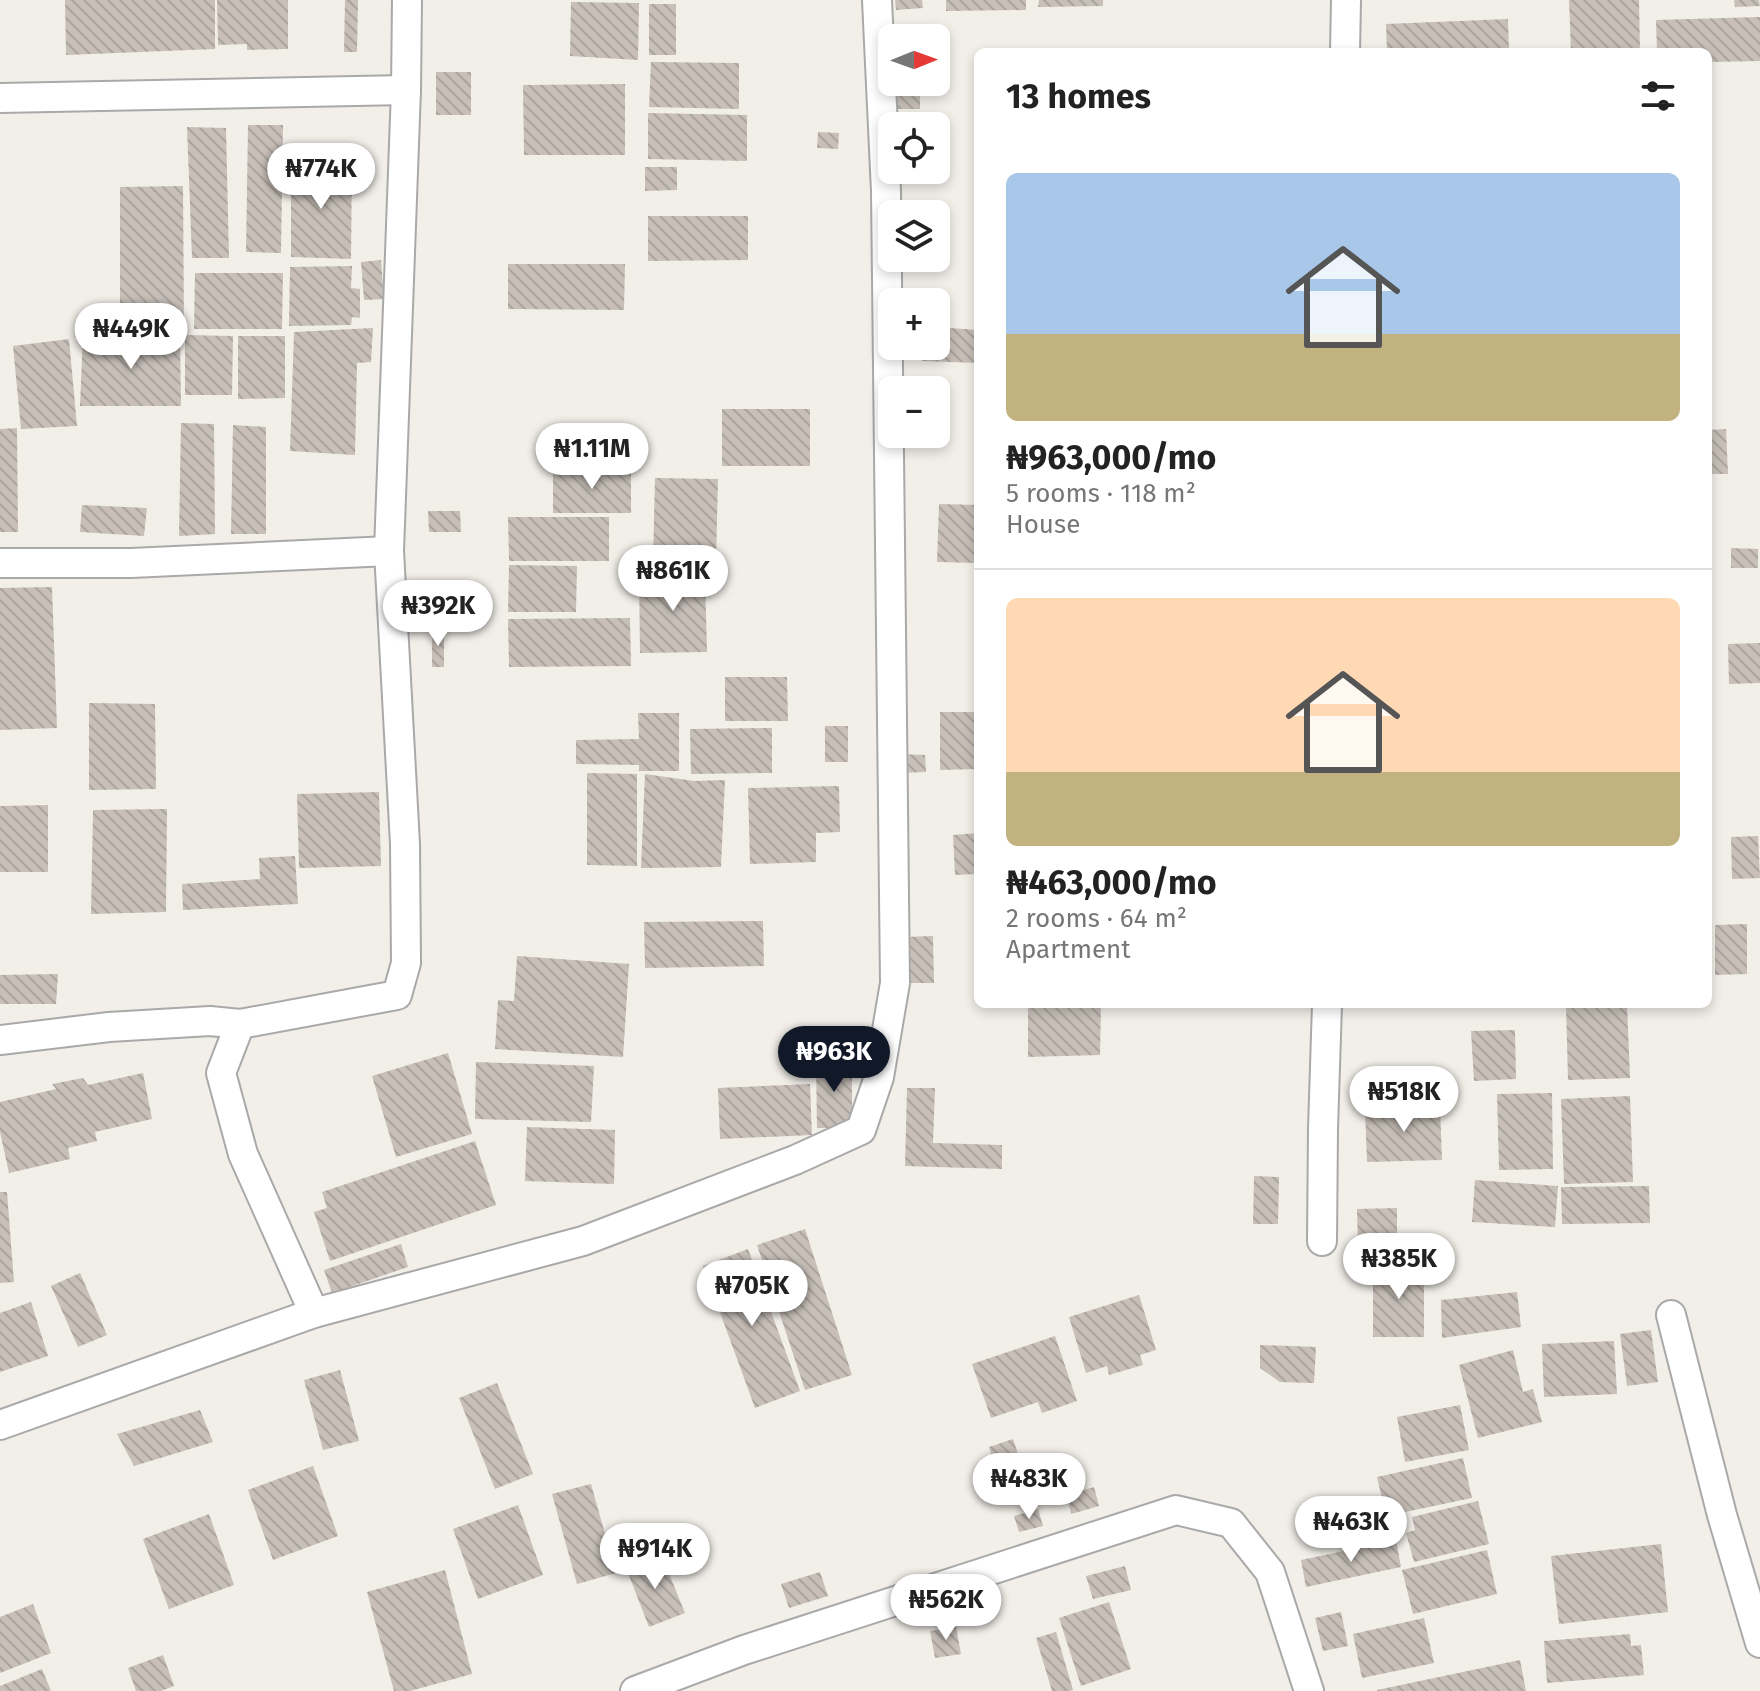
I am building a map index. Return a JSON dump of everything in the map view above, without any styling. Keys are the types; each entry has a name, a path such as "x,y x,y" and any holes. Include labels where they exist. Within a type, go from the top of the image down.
{"street":[{"path":"0,1040 138,1025 210,1021 240,1024 397,995 406,963 405,844 389,551 407,0"},
{"path":"0,1425 314,1313 583,1241 795,1160 861,1130 879,1077 895,983 886,191 877,0"},
{"path":"1345,48 1346,0"},
{"path":"0,73 13,98 406,90"},
{"path":"0,563 131,563 389,551"},
{"path":"1322,1241 1327,1008"},
{"path":"240,1024 221,1073 243,1154 314,1313"},
{"path":"1671,1315 1722,1515 1760,1643"},
{"path":"635,1691 744,1650 1176,1510 1231,1523 1270,1572 1309,1691"}],"building":[{"path":"65,0 215,0 215,49 66,55"},
{"path":"217,0 288,0 288,49 247,50 247,44 218,45"},
{"path":"345,0 358,0 357,52 344,52"},
{"path":"895,0 922,0 923,8 896,10"},
{"path":"946,0 1026,0 1026,10 946,11"},
{"path":"1039,0 1103,0 1103,6 1038,7"},
{"path":"1569,0 1639,0 1640,48 1571,48"},
{"path":"1734,0 1759,0 1760,6 1735,7"},
{"path":"571,2 639,3 638,60 570,56"},
{"path":"649,4 676,4 676,55 649,55"},
{"path":"1760,17 1760,61 1712,62 1712,48 1657,48 1656,20"},
{"path":"1508,19 1509,48 1387,48 1386,24"},
{"path":"651,62 739,63 739,109 649,107"},
{"path":"436,72 471,72 471,115 436,115"},
{"path":"625,84 625,155 524,155 523,85"},
{"path":"890,96 920,96 920,109 888,109"},
{"path":"648,113 747,115 747,161 648,159"},
{"path":"248,125 283,125 281,253 246,252"},
{"path":"187,127 226,128 229,258 192,258"},
{"path":"818,132 839,133 838,149 817,148"},
{"path":"352,163 351,259 291,257 291,164"},
{"path":"645,167 677,167 677,190 645,191"},
{"path":"183,186 184,326 120,327 120,187"},
{"path":"648,216 748,216 748,260 648,261"},
{"path":"381,260 384,299 364,300 361,262"},
{"path":"508,264 625,264 624,310 508,309"},
{"path":"352,266 351,288 360,289 360,318 352,317 351,325 289,326 290,267"},
{"path":"195,273 283,273 282,329 194,329"},
{"path":"373,328 371,362 357,363 355,455 290,451 294,332"},
{"path":"950,328 974,330 974,363 922,361 950,360"},
{"path":"83,335 180,335 181,406 80,406"},
{"path":"185,335 233,336 232,395 185,395"},
{"path":"238,336 285,336 285,398 238,399"},
{"path":"69,339 77,426 21,429 13,346"},
{"path":"722,409 810,409 810,466 722,466"},
{"path":"181,423 214,424 215,534 179,536"},
{"path":"233,425 266,427 266,534 231,534"},
{"path":"17,428 18,532 0,532 0,429"},
{"path":"1726,429 1728,474 1712,474 1712,430"},
{"path":"553,468 631,469 631,513 553,513"},
{"path":"655,478 718,479 716,561 653,560"},
{"path":"939,504 974,505 974,563 937,562"},
{"path":"82,505 147,508 144,536 80,532"},
{"path":"428,511 460,511 461,532 429,532"},
{"path":"508,517 609,517 609,561 509,561"},
{"path":"1731,548 1758,549 1758,568 1731,568"},
{"path":"509,565 577,566 576,612 508,612"},
{"path":"639,574 705,574 707,652 640,653"},
{"path":"52,587 57,728 0,730 0,588"},
{"path":"630,618 631,666 509,667 508,619"},
{"path":"432,629 444,630 444,667 432,667"},
{"path":"1760,643 1760,683 1729,684 1728,644"},
{"path":"725,677 787,677 788,721 725,721"},
{"path":"89,703 155,704 156,789 89,790"},
{"path":"940,712 974,712 974,769 940,770"},
{"path":"638,713 679,713 679,771 639,771 639,765 576,764 576,740 639,739"},
{"path":"825,726 848,726 848,762 825,762"},
{"path":"772,728 772,773 691,774 690,729"},
{"path":"899,754 925,755 926,772 899,773"},
{"path":"587,773 637,774 637,866 587,865"},
{"path":"645,774 694,781 725,780 721,867 641,868"},
{"path":"839,786 840,832 816,833 816,862 750,864 748,788"},
{"path":"379,792 381,866 299,868 297,794"},
{"path":"48,805 48,872 0,872 0,806"},
{"path":"167,809 166,912 91,914 93,810"},
{"path":"974,833 974,874 955,875 953,835"},
{"path":"1758,836 1760,878 1732,879 1731,837"},
{"path":"295,856 298,904 183,910 182,884 260,879 259,858"},
{"path":"763,921 764,966 645,968 644,922"},
{"path":"1747,924 1747,974 1715,975 1715,925"},
{"path":"933,936 934,983 906,983 904,937"},
{"path":"517,956 629,964 623,1057 495,1049 498,1000 514,1001"},
{"path":"58,974 56,1004 0,1004 0,975"},
{"path":"1028,1008 1101,1008 1100,1055 1028,1057"},
{"path":"1566,1008 1627,1008 1630,1078 1568,1080"},
{"path":"1515,1030 1516,1079 1474,1081 1471,1031"},
{"path":"448,1053 472,1134 396,1157 372,1076"},
{"path":"816,1061 852,1061 852,1128 817,1128"},
{"path":"476,1062 594,1066 591,1122 475,1119"},
{"path":"143,1073 152,1119 95,1132 97,1141 68,1148 70,1159 9,1173 0,1132 0,1102 56,1089 52,1084 83,1078 88,1085"},
{"path":"810,1084 812,1135 720,1139 718,1088"},
{"path":"907,1088 935,1088 933,1143 1002,1145 1002,1169 905,1166"},
{"path":"1552,1093 1553,1169 1499,1170 1497,1094"},
{"path":"1630,1096 1633,1182 1564,1184 1561,1099"},
{"path":"1440,1106 1442,1160 1367,1162 1365,1109"},
{"path":"527,1127 615,1130 614,1184 525,1181"},
{"path":"475,1141 496,1205 330,1261 314,1212 327,1208 322,1192"},
{"path":"1254,1176 1279,1177 1278,1224 1253,1224"},
{"path":"1475,1180 1558,1186 1555,1227 1472,1222"},
{"path":"1649,1186 1650,1223 1562,1224 1561,1187"},
{"path":"0,1192 7,1192 14,1282 0,1283"},
{"path":"1397,1208 1397,1248 1358,1249 1357,1209"},
{"path":"805,1229 852,1375 805,1390 757,1245"},
{"path":"401,1244 408,1267 332,1293 324,1270"},
{"path":"748,1249 800,1391 755,1408 703,1266"},
{"path":"1424,1265 1424,1337 1373,1337 1373,1266"},
{"path":"80,1273 107,1335 78,1347 51,1286"},
{"path":"1517,1292 1521,1327 1442,1338 1441,1300"},
{"path":"1139,1295 1156,1350 1140,1355 1143,1365 1109,1375 1107,1366 1086,1373 1069,1317"},
{"path":"31,1302 48,1356 0,1372 0,1313"},
{"path":"1651,1330 1658,1382 1627,1386 1620,1334"},
{"path":"1055,1336 1077,1401 1042,1413 1038,1402 991,1418 972,1364"},
{"path":"1614,1341 1617,1394 1544,1397 1542,1344"},
{"path":"1260,1345 1316,1347 1314,1383 1280,1382 1260,1368"},
{"path":"1513,1350 1523,1392 1533,1389 1542,1422 1478,1438 1459,1365"},
{"path":"340,1370 359,1441 323,1450 304,1380"},
{"path":"497,1383 533,1474 495,1489 459,1398"},
{"path":"1460,1405 1469,1450 1405,1462 1397,1417"},
{"path":"200,1410 213,1442 134,1466 117,1434"},
{"path":"1013,1439 1021,1463 997,1471 989,1447"},
{"path":"1463,1458 1472,1498 1386,1516 1377,1477"},
{"path":"313,1466 338,1536 273,1560 248,1490"},
{"path":"591,1484 616,1573 577,1584 552,1494"},
{"path":"1094,1487 1099,1506 1071,1514 1067,1495"},
{"path":"1478,1501 1489,1544 1414,1562 1406,1533 1415,1530 1412,1517"},
{"path":"518,1505 543,1575 478,1599 453,1529"},
{"path":"1038,1509 1043,1526 1019,1532 1014,1516"},
{"path":"209,1514 234,1585 169,1609 143,1539"},
{"path":"1396,1540 1401,1567 1306,1587 1301,1560"},
{"path":"1661,1544 1668,1612 1559,1624 1551,1556"},
{"path":"1487,1550 1497,1594 1413,1614 1402,1570"},
{"path":"661,1554 685,1613 649,1627 626,1568"},
{"path":"1125,1566 1131,1590 1093,1599 1086,1576"},
{"path":"445,1570 472,1674 410,1691 394,1691 367,1592"},
{"path":"820,1572 828,1596 789,1608 781,1584"},
{"path":"1109,1602 1131,1669 1081,1686 1059,1618"},
{"path":"33,1604 51,1653 0,1673 0,1617"},
{"path":"1341,1612 1348,1646 1323,1651 1315,1618"},
{"path":"1424,1618 1434,1663 1362,1678 1353,1634"},
{"path":"956,1627 961,1654 935,1658 930,1631"},
{"path":"1056,1632 1073,1690 1052,1691 1036,1638"},
{"path":"1630,1634 1631,1646 1641,1645 1644,1675 1547,1683 1544,1641"},
{"path":"163,1655 174,1686 161,1691 136,1691 128,1668"},
{"path":"1520,1660 1526,1691 1377,1691 1377,1690"},
{"path":"42,1669 51,1691 0,1691 0,1686"}]}
